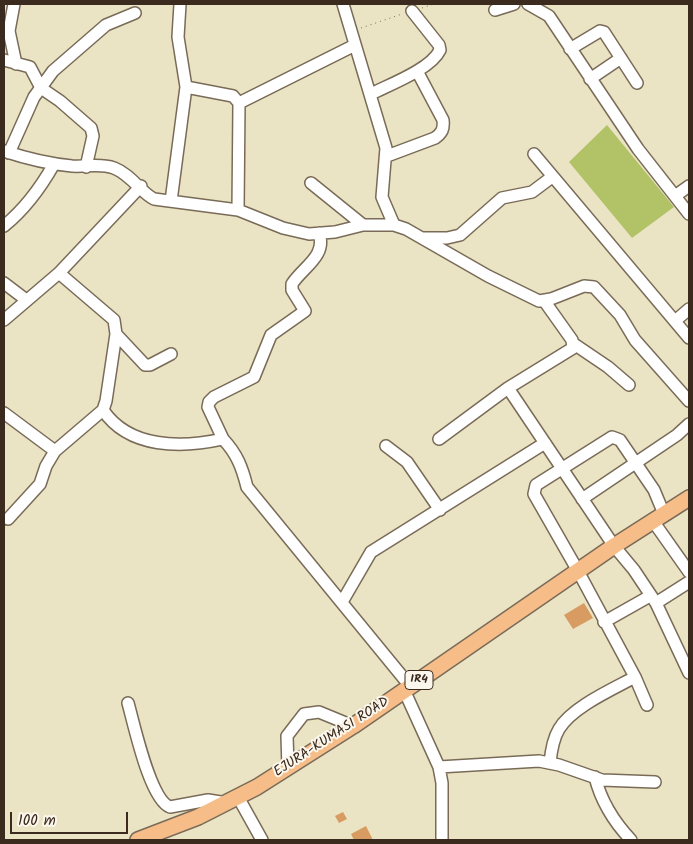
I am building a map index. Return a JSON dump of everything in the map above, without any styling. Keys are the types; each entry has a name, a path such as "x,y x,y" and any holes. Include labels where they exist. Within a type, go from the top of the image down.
{"main road":[{"name":"EJURA-KUMASI ROAD","path":"138,840 234,800 288,768 353,726 614,546 689,498"}],"street":[{"path":"14,4 9,30 16,64"},
{"path":"172,202 186,87 178,37 180,4"},
{"path":"343,4 371,94 387,156 382,196 394,226"},
{"path":"496,10 514,4"},
{"path":"528,4 549,16 638,149 689,214"},
{"path":"371,94 417,71 438,55 439,45 412,11"},
{"path":"135,13 106,25 54,71 34,97 6,152 54,164 86,167 94,164 114,168 141,186 148,196 172,202 238,210 283,228 309,234 363,225 394,226 421,238 523,294 545,302 574,344 608,367 628,385"},
{"path":"570,49 603,31 637,84"},
{"path":"239,103 355,45"},
{"path":"590,79 621,58"},
{"path":"4,60 30,67 41,88 60,101 91,128 93,136 86,167"},
{"path":"387,156 435,138 441,134 444,127 443,120 417,71"},
{"path":"186,87 233,96 239,103 238,210"},
{"path":"534,154 689,338"},
{"path":"4,226 29,201 44,182 54,164"},
{"path":"421,238 447,238 460,235 502,198 532,192 552,176"},
{"path":"311,183 363,225"},
{"path":"4,320 25,299 59,273 96,231 141,186"},
{"path":"675,196 689,186"},
{"path":"319,233 322,241 320,251 292,284 292,290 305,311 298,318 270,335 254,377 214,398 209,402 208,407 223,439 234,451 241,464 247,487 342,602 407,688 439,767 442,783 442,840"},
{"path":"8,518 40,484 46,466 55,451 103,410 116,334 114,320 59,273"},
{"path":"4,283 25,299"},
{"path":"545,302 584,286 598,290 620,315 635,340 689,402"},
{"path":"675,321 689,309"},
{"path":"116,334 146,365 150,365 171,354"},
{"path":"438,439 508,388 568,353 574,344"},
{"path":"508,388 614,546 634,570 653,599 689,673"},
{"path":"103,410 107,416 125,431 152,442 175,446 223,439"},
{"path":"4,413 55,451"},
{"path":"582,499 636,463 689,424"},
{"path":"647,705 635,677 534,494 536,485 612,437 620,440 654,490 659,518 689,572"},
{"path":"342,602 371,552 545,443"},
{"path":"386,446 407,462 440,510"},
{"path":"604,622 689,582"},
{"path":"550,763 552,746 559,729 572,715 635,677"},
{"path":"128,703 143,760 161,801 170,807 208,800 234,800 262,840"},
{"path":"288,768 287,736 304,714 319,712 353,726"},
{"path":"439,767 539,761 602,780 655,782"},
{"path":"595,778 599,793 619,828 631,840"}],"path":[{"path":"350,31 434,4"}],"green space":[{"path":"607,125 674,207 632,238 569,162"}],"building":[{"path":"584,603 593,618 573,629 564,615"},
{"path":"343,812 347,819 339,823 335,816"},
{"path":"366,826 373,840 354,840 351,834"}]}
